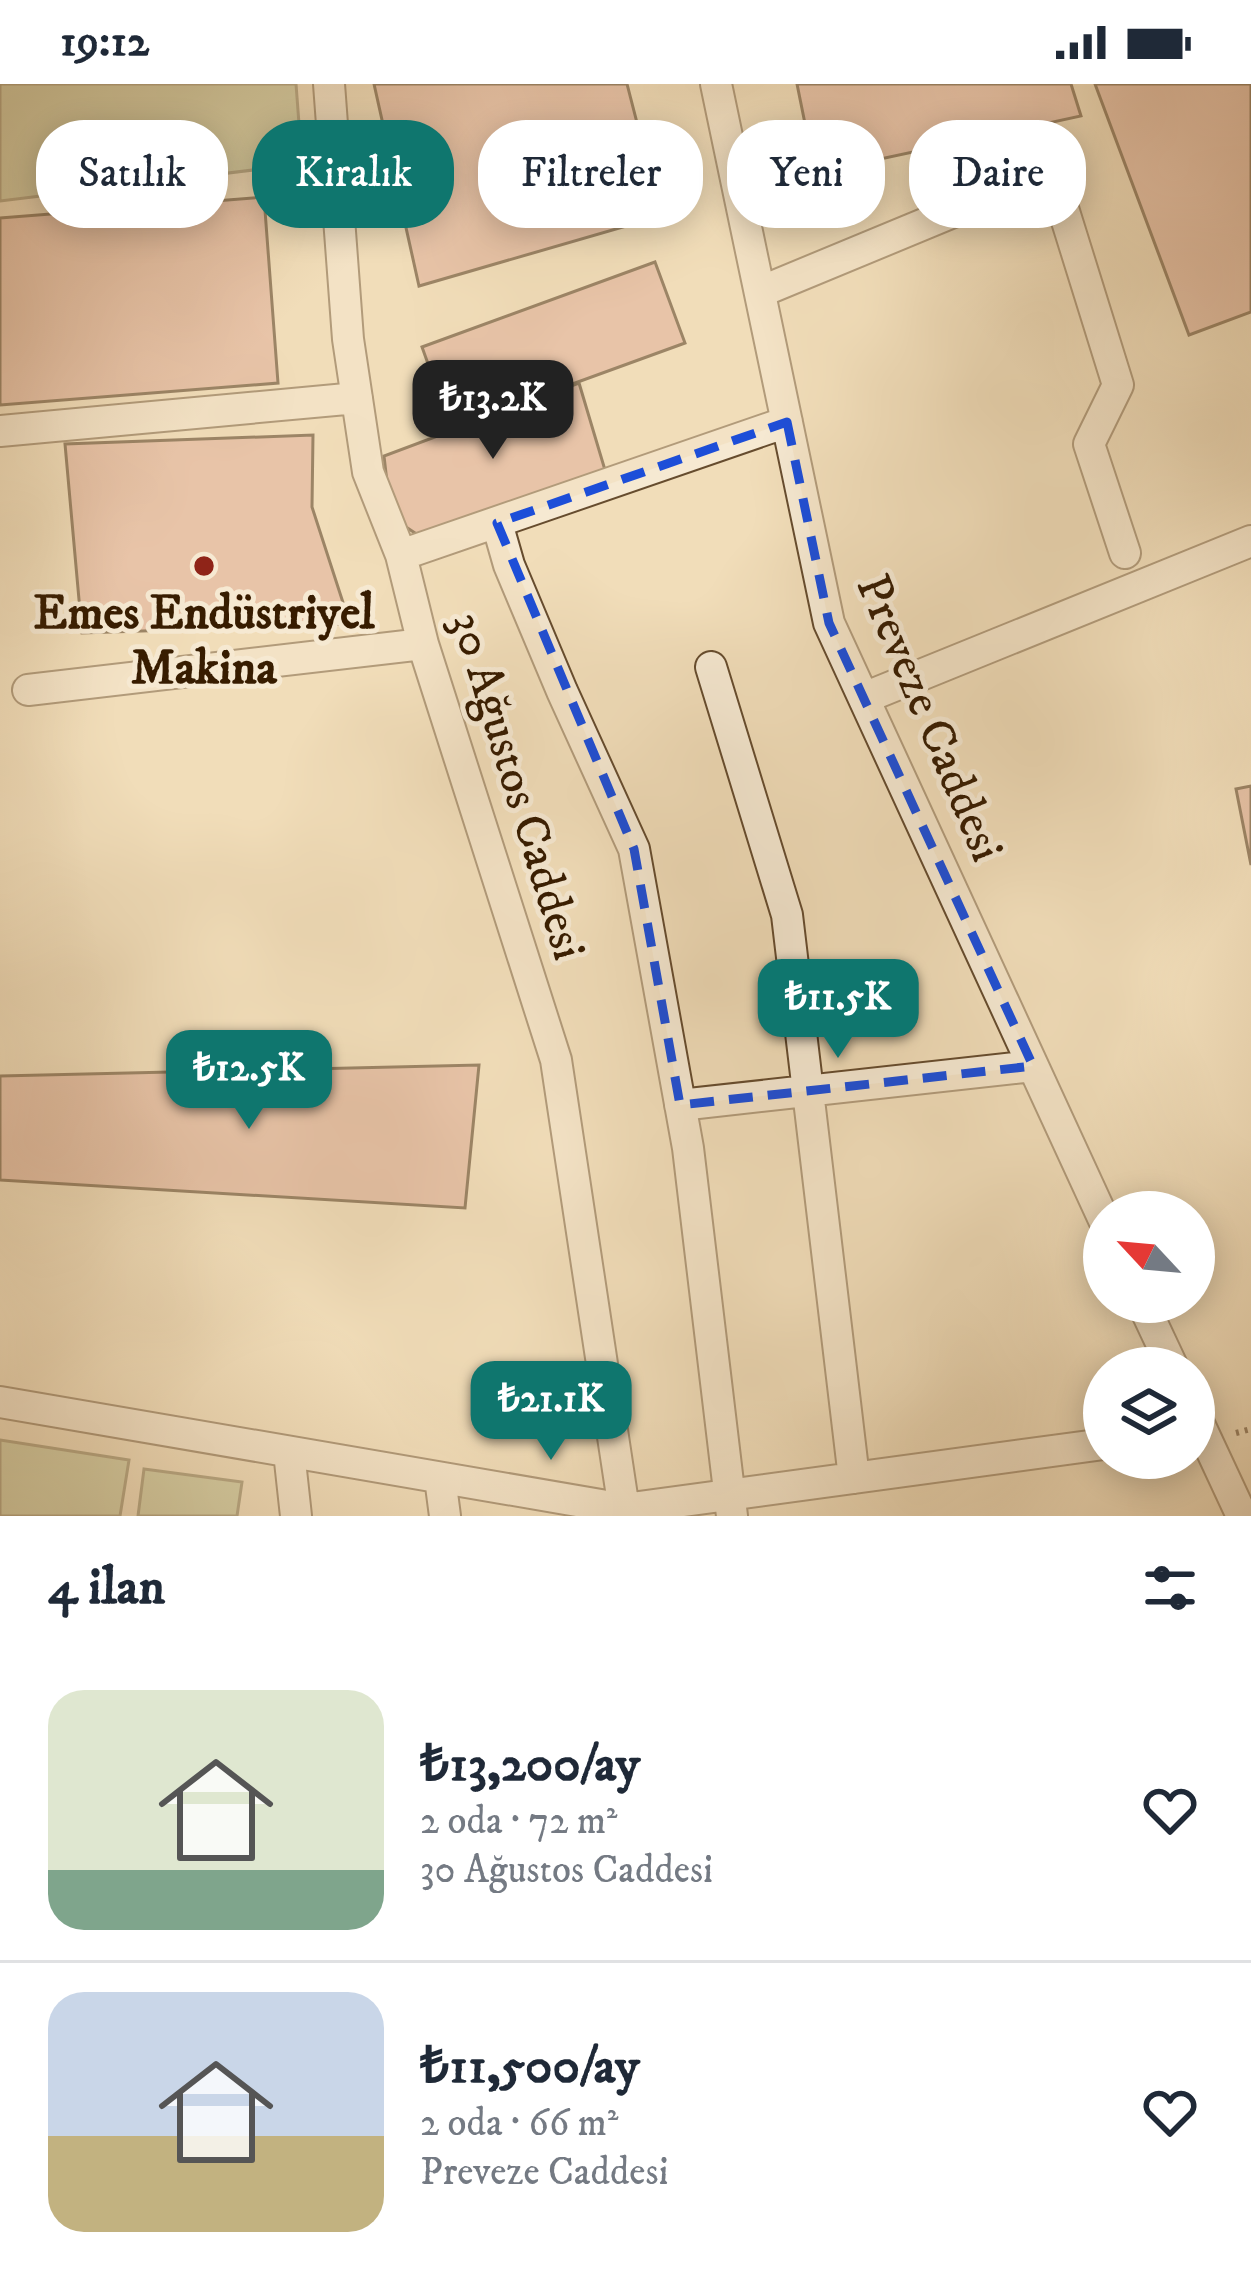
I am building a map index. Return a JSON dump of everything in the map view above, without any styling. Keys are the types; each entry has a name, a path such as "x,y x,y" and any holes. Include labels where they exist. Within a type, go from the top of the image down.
{"street":[{"name":"30 Ağustos Caddesi","path":"329,84 348,339 368,472 401,555 422,644 556,1060 625,1513"},
{"name":"Preveze Caddesi","path":"716,84 830,623 1091,1191"},
{"path":"760,292 1011,188 1040,191 1062,206 1118,385 1089,444 1125,553"},
{"path":"0,431 357,398"},
{"path":"401,555 787,422"},
{"path":"496,523 562,691 634,849 680,1105 731,1504"},
{"path":"864,698 1251,541"},
{"path":"28,690 422,644"},
{"path":"711,667 788,915 854,1478"},
{"path":"680,1105 1033,1066"},
{"path":"0,1402 625,1513 731,1504 854,1478 1083,1447"},
{"path":"289,1452 296,1516"},
{"path":"1215,1462 1242,1516"},
{"path":"440,1478 445,1516"}],"highlighted area":[{"path":"787,422 829,623 1033,1066 680,1105 634,849 497,523"}],"green space":[{"path":"0,84 296,84 299,120 252,120 252,170 228,173 228,120 36,120 36,197 0,201"},
{"path":"0,1440 129,1460 120,1516 0,1516"},
{"path":"144,1469 242,1482 237,1516 138,1516"}],"building":[{"path":"374,84 627,84 636,120 478,120 478,228 620,228 419,286 406,228 454,228 454,120 382,120"},
{"path":"797,84 1071,84 1081,116 909,120 909,153 885,158 885,120 804,120"},
{"path":"1095,84 1251,84 1251,312 1189,335"},
{"path":"252,198 252,228 266,228 278,383 0,405 0,218 36,215 36,228 228,228 228,200"},
{"path":"655,262 685,343 451,428 422,347"},
{"path":"579,383 605,470 418,535 391,517 384,456"},
{"name":"Emes Endüstriyel Makina","path":"313,435 312,507 350,624 82,633 65,444"},
{"path":"1251,786 1251,865 1236,789"},
{"path":"479,1065 465,1208 0,1180 0,1076"}],"place":[{"name":"Emes Endüstriyel Makina","path":"204,566"}]}
